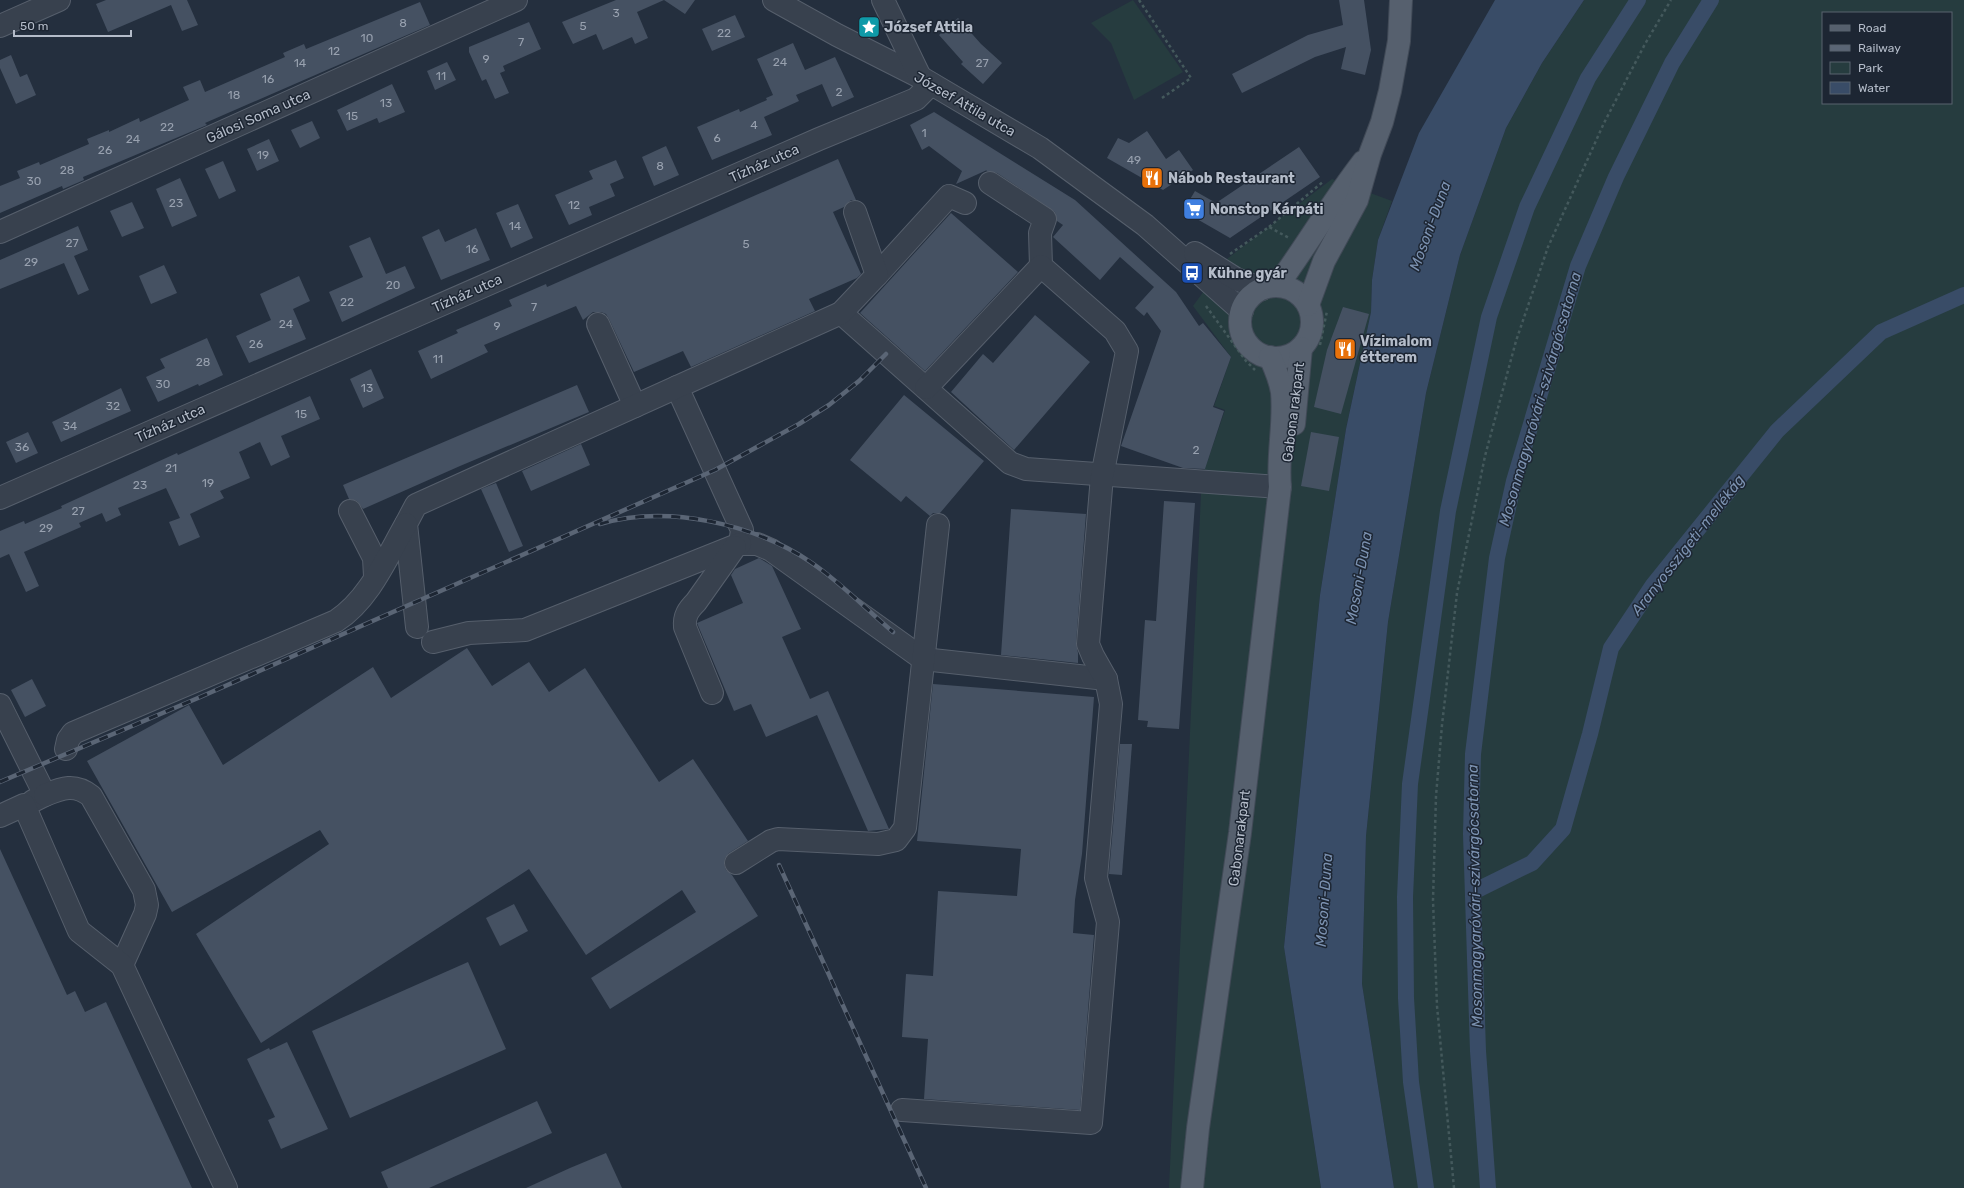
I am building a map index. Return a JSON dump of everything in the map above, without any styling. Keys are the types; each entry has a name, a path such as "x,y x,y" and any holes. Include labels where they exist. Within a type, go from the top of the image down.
{"main road":[{"path":"1308,305 1324,261 1357,200 1370,154 1382,122 1390,91 1399,41 1401,0"},
{"path":"1269,287 1292,289 1304,298 1312,316 1312,328 1308,339 1301,348 1290,355 1270,357 1260,354 1247,343 1241,327 1242,311 1250,298 1269,287 1305,247 1340,192 1370,154"},
{"name":"Gabona rakpart","path":"1280,487 1287,469 1293,434 1301,348"},
{"name":"Gabona rakpart","path":"1270,357 1282,391 1283,415 1278,467 1280,487"},
{"name":"Gabonarakpart","path":"1192,1188 1198,1128 1241,825 1280,487"}],"street":[{"path":"0,26 58,0"},
{"name":"Gálosi Soma utca","path":"0,232 516,0"},
{"name":"József Attila utca","path":"774,0 925,81 1040,148 1146,224 1236,279 1269,287"},
{"path":"883,0 925,81"},
{"name":"Tízház utca","path":"0,498 819,139 916,99 925,81"},
{"path":"926,388 1041,266 1040,233 1046,219 990,182"},
{"path":"66,749 68,740 73,733 336,621 356,605 376,576 414,508 420,502 841,313 949,196 965,203"},
{"path":"855,212 877,275"},
{"name":"József Attila utca","path":"1146,224 1242,311"},
{"path":"902,1110 1091,1123 1108,922 1096,878 1111,704 1106,679 1092,656 1088,644 1102,476 1128,351 1116,331 1041,266"},
{"path":"841,313 1010,463 1026,469 1102,476 1280,487"},
{"path":"598,324 635,406"},
{"path":"677,387 742,530 737,546 696,602 688,610 684,620 712,693"},
{"path":"350,511 374,558 376,576"},
{"path":"406,524 417,627"},
{"path":"736,864 771,841 778,839 878,844 896,840 905,828 938,525"},
{"path":"433,642 469,633 525,630 737,546 757,544 771,550 923,659 1106,679"},
{"path":"0,705 46,795"},
{"path":"0,816 62,788 77,788 90,796 144,890 147,906 145,914 122,965"},
{"path":"24,805 79,931 122,965 226,1188"}],"path":[{"path":"1139,0 1191,78 1162,98"},
{"path":"1454,1188 1437,1006 1433,900 1442,725 1457,593 1485,456 1516,341 1548,247 1604,123 1645,44 1671,0"},
{"path":"1212,265 1269,227 1327,179"},
{"path":"1269,227 1305,247"}],"green space":[{"path":"1133,0 1183,72 1134,100 1111,43 1091,23"},
{"path":"1584,0 1964,0 1964,1188 1394,1188 1362,984 1366,836 1388,622 1426,393 1460,255 1506,128 1542,63"},
{"path":"1332,179 1392,201 1378,240 1372,280 1371,312 1346,429 1320,595 1284,947 1321,1188 1169,1188 1201,494 1203,474 1225,410 1214,406 1231,357 1193,306 1228,258"}],"water":[{"name":"Mosoni-Duna","path":"1495,0 1584,0 1542,63 1506,128 1460,255 1426,393 1388,622 1366,836 1362,984 1394,1188 1321,1188 1284,947 1320,595 1346,429 1371,312 1372,280 1378,240 1419,133"}],"building":[{"path":"106,0 187,0 198,25 182,31 171,5 108,32 96,4"},
{"path":"616,0 664,0 637,12 648,38 635,44 632,37 603,50 596,34 573,44 562,22"},
{"path":"664,0 695,0 685,14"},
{"path":"1339,0 1364,0 1371,50 1365,75 1341,69 1346,47 1315,57 1242,93 1232,74 1308,35 1343,25"},
{"path":"420,2 430,25 205,123 207,125 83,177 84,180 63,189 62,186 0,213 0,186 20,178 17,171 39,162 40,165 89,144 87,139 109,130 109,132 139,118 140,122 189,100 183,87 200,80 205,92 285,57 283,53 304,44 306,49"},
{"path":"735,15 745,37 712,51 702,29"},
{"path":"958,18 981,44 1002,63 983,84 961,64 963,62 939,35"},
{"path":"529,22 541,49 503,66 505,71 500,73 509,93 495,99 486,79 482,81 469,52 469,47"},
{"path":"793,43 805,70 835,57 854,97 832,107 822,84 796,95 799,101 764,117 772,135 712,160 697,127 739,109 740,112 767,100 766,98 773,95 757,59"},
{"path":"11,55 20,77 27,74 36,95 16,104 0,68 0,60"},
{"path":"447,62 456,80 435,90 427,71"},
{"path":"392,84 405,112 379,123 377,118 347,131 337,110"},
{"path":"934,112 1075,200 1176,292 1199,326 1203,323 1231,357 1213,407 1224,411 1205,469 1183,468 1121,446 1161,331 1147,312 1144,316 1135,308 1154,287 1120,257 1100,280 1053,237 1063,225 1057,221 1055,212 997,173 986,171 987,170 956,184 962,171 929,146 922,150 910,125"},
{"path":"312,121 320,138 300,148 291,130"},
{"path":"1147,131 1166,159 1179,150 1193,170 1163,190 1107,158 1118,138 1129,143"},
{"path":"269,139 279,161 257,171 247,149"},
{"path":"666,146 679,175 654,186 642,157"},
{"path":"1299,147 1320,177 1230,238 1183,211 1195,191 1216,203"},
{"path":"838,159 856,200 851,200 844,207 833,212 861,274 857,278 809,299 815,311 691,367 683,351 634,372 606,314 601,312 593,312 583,320 576,306 484,345 488,352 431,379 418,351 458,333 456,330 512,306 509,300 546,284 547,287"},
{"path":"616,160 624,178 610,184 615,196 589,207 592,215 569,225 555,195 593,179 589,171"},
{"path":"223,161 236,191 219,199 205,169"},
{"path":"180,178 197,216 172,227 156,189"},
{"path":"132,202 144,228 122,237 110,211"},
{"path":"518,204 533,238 511,248 496,213"},
{"path":"951,213 1018,272 925,371 860,313"},
{"path":"78,226 88,250 74,256 89,290 78,295 64,263 0,289 0,260"},
{"path":"476,228 490,260 441,280 422,237 439,229 445,242"},
{"path":"370,237 386,274 405,266 415,288 342,322 329,292 363,277 349,246"},
{"path":"164,265 177,293 151,304 139,276"},
{"path":"299,276 310,301 293,309 306,339 249,363 236,336 271,320 260,294"},
{"path":"1343,307 1369,314 1341,414 1314,407 1327,350"},
{"path":"1035,315 1090,362 1014,450 951,392 983,354 993,363"},
{"path":"207,338 223,375 199,386 198,384 158,402 146,377 165,368 160,359"},
{"path":"371,369 384,398 363,408 350,379"},
{"path":"577,385 589,412 460,466 363,509 357,501 349,499 343,485"},
{"path":"121,388 131,411 61,442 52,422"},
{"path":"904,395 984,461 940,513 933,513 930,516 906,496 901,502 850,460"},
{"path":"310,396 320,419 281,436 290,457 271,466 260,442 239,452 250,478 220,491 224,498 190,514 200,537 179,546 169,522 180,518 166,488 118,508 121,515 106,522 102,513 79,523 81,527 24,552 39,586 26,592 9,554 0,558 0,531 24,521 25,524 62,508 61,506 177,453 178,455"},
{"path":"28,432 38,453 16,463 6,442"},
{"path":"1311,432 1339,437 1329,491 1301,486"},
{"path":"581,444 590,465 531,491 522,471"},
{"path":"496,483 523,546 509,552 481,489"},
{"path":"1164,501 1195,503 1179,729 1147,727 1148,721 1138,720 1145,620 1156,621"},
{"path":"1011,509 1086,514 1076,643 1078,663 1001,655"},
{"path":"759,558 772,566 801,629 782,637 810,699 828,691 889,829 868,831 817,715 766,737 751,704 734,711 697,623 743,603 731,575 735,569"},
{"path":"467,648 492,686 529,662 549,692 585,668 659,782 693,759 748,841 729,853 725,858 724,864 726,870 732,875 758,916 610,1009 591,978 696,912 682,890 586,955 529,869 261,1043 196,934 329,844 320,830 172,912 87,761 189,705 223,765 373,667 391,698"},
{"path":"32,679 46,706 25,717 11,690"},
{"path":"933,684 1094,697 1082,854 1075,900 1073,933 1094,935 1080,1110 924,1099 928,1039 902,1037 906,974 933,976 938,891 1017,896 1021,849 917,841"},
{"path":"1120,744 1132,744 1122,875 1109,874"},
{"path":"0,849 67,995 75,991 85,1012 106,1002 192,1188 0,1188"},
{"path":"514,904 528,931 500,946 486,918"},
{"path":"468,962 506,1049 350,1118 312,1031"},
{"path":"287,1042 328,1129 281,1149 268,1120 275,1117 247,1059 269,1048 270,1050"},
{"path":"537,1101 552,1133 429,1188 388,1188 381,1172"},
{"path":"606,1153 622,1188 526,1188 570,1168"}],"waterway":[{"path":"1426,1188 1411,1082 1406,998 1405,897 1410,784 1448,511 1489,317 1527,207 1588,78 1638,0"},
{"name":"Mosonmagyaróvári-szivárgócsatorna","path":"1488,1188 1478,1051 1471,834 1473,754 1497,558 1514,481 1578,266 1616,177 1672,63 1711,0"},
{"name":"Aranyosszigeti-mellékág","path":"1473,892 1532,863 1563,829 1590,734 1611,648 1653,585 1777,431 1881,332 1964,295"}],"railway":[{"path":"0,782 198,698 715,470 799,424 829,405 859,381 886,354"},
{"path":"600,524 626,518 653,516 681,517 710,521 738,528 789,549 812,563 843,587 893,632"},
{"path":"779,865 926,1188"}],"place":[{"name":"József Attila","path":"869,27"},
{"name":"Nábob Restaurant","path":"1152,178"},
{"name":"Nonstop Kárpáti","path":"1194,209"},
{"name":"Kühne gyár","path":"1192,273"},
{"name":"Vízimalom étterem","path":"1345,349"}]}
